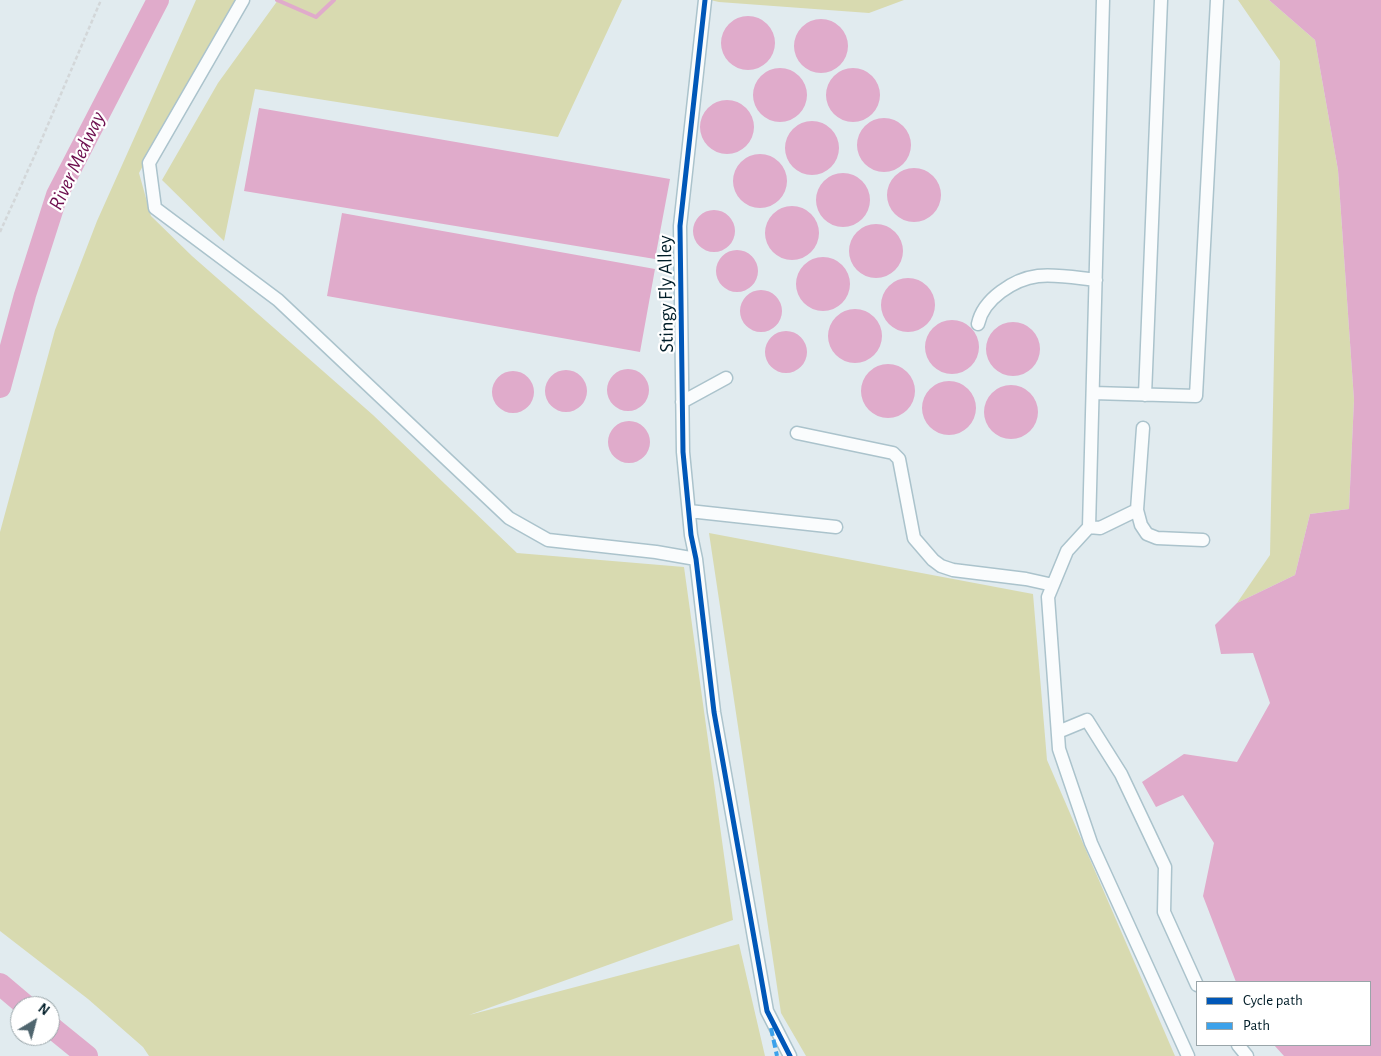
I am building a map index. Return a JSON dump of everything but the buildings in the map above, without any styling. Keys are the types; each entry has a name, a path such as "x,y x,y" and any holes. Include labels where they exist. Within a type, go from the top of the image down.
{"lane":[{"path":"243,0 149,163 155,208 278,300 509,518 548,540 656,552 696,559"},
{"name":"Stingy Fly Alley","path":"705,0 680,226 683,452 691,535 696,559 714,712 767,1011 790,1056"},
{"path":"1103,0 1089,527 1067,551 1048,597 1058,732 1060,749 1091,843 1188,1056"},
{"path":"1145,395 1162,0"},
{"path":"1093,394 1196,396 1217,0"},
{"path":"978,324 983,310 996,296 1014,284 1029,278 1040,276 1096,280"},
{"path":"682,402 726,378"},
{"path":"1143,428 1137,510 1141,525 1148,534 1157,538 1203,540"},
{"path":"798,433 892,453 899,459 914,538 933,560 941,566 954,570 1026,579 1053,585"},
{"path":"1089,527 1100,528 1137,510"},
{"path":"689,511 836,527"},
{"path":"1058,732 1087,720 1120,774 1165,867 1164,912 1196,982"},
{"path":"1239,1046 1247,1056"}],"path":[{"path":"0,232 102,0"}],"green space":[{"path":"196,0 235,0 139,173 151,216 192,256 373,415 517,553 684,567 733,920 469,1015 739,944 765,1056 149,1056 143,1047 88,999 0,931 0,532 55,330 97,221"},
{"path":"278,0 622,0 558,137 255,89 224,241 162,180 218,83"},
{"path":"710,0 904,0 869,13"},
{"path":"1238,0 1269,0 1315,40 1338,170 1354,400 1349,509 1310,514 1295,575 1237,603 1270,555 1280,61"},
{"path":"709,533 1033,594 1047,760 1175,1056 806,1056 781,1013"}],"shaded area":[{"path":"1269,0 1381,0 1381,1056 1284,1056 1275,1046 1371,1046 1371,981 1236,981 1203,896 1214,843 1183,795 1156,807 1142,782 1184,754 1237,762 1270,703 1253,653 1221,654 1215,625 1237,603 1295,575 1310,514 1349,509 1354,400 1338,170 1315,40"},
{"path":"748,16 758,18 767,24 773,33 775,43 773,53 767,62 758,68 748,70 738,68 729,62 723,53 721,43 723,33 729,24 738,18"},
{"path":"821,19 831,21 840,27 846,36 848,46 846,56 840,65 831,71 821,73 811,71 802,65 796,56 794,46 796,36 802,27 811,21"},
{"path":"780,68 790,70 799,76 805,85 807,95 805,105 799,114 790,120 780,122 770,120 761,114 755,105 753,95 755,85 761,76 770,70"},
{"path":"853,68 863,70 872,76 878,85 880,95 878,105 872,114 863,120 853,122 843,120 834,114 828,105 826,95 828,85 834,76 843,70"},
{"path":"727,100 737,102 746,108 752,117 754,127 752,137 746,146 737,152 727,154 717,152 708,146 702,137 700,127 702,117 708,108 717,102"},
{"path":"259,108 670,179 655,259 244,191"},
{"path":"884,118 894,120 903,126 909,135 911,145 909,155 903,164 894,170 884,172 874,170 865,164 859,155 857,145 859,135 865,126 874,120"},
{"path":"812,121 822,123 831,129 837,138 839,148 837,158 831,167 822,173 812,175 802,173 793,167 787,158 785,148 787,138 793,129 802,123"},
{"path":"760,154 770,156 779,162 785,171 787,181 785,191 779,200 770,206 760,208 750,206 741,200 735,191 733,181 735,171 741,162 750,156"},
{"path":"914,168 924,170 933,176 939,185 941,195 939,205 933,214 924,220 914,222 904,220 895,214 889,205 887,195 889,185 895,176 904,170"},
{"path":"843,173 853,175 862,181 868,190 870,200 868,210 862,219 853,225 843,227 833,225 824,219 818,210 816,200 818,190 824,181 833,175"},
{"path":"792,206 802,208 811,214 817,223 819,233 817,243 811,252 802,258 792,260 782,258 773,252 767,243 765,233 767,223 773,214 782,208"},
{"path":"718,210 726,213 732,219 735,231 732,243 726,249 710,252 702,249 696,243 693,227 696,219 702,213"},
{"path":"342,213 655,269 640,352 327,296"},
{"path":"876,224 886,226 895,232 901,241 903,251 901,261 895,270 886,276 876,278 866,276 857,270 851,261 849,251 851,241 857,232 866,226"},
{"path":"741,250 749,253 755,259 758,271 755,283 749,289 733,292 725,289 719,283 716,267 719,259 725,253"},
{"path":"823,257 833,259 842,265 848,274 850,284 848,294 842,303 833,309 823,311 813,309 804,303 798,294 796,284 798,274 804,265 813,259"},
{"path":"908,278 918,280 927,286 933,295 935,305 933,315 927,324 918,330 908,332 898,330 889,324 883,315 881,305 883,295 889,286 898,280"},
{"path":"765,290 773,293 779,299 782,311 779,323 773,329 757,332 749,329 743,323 740,307 743,299 749,293"},
{"path":"855,309 865,311 874,317 880,326 882,336 880,346 874,355 865,361 855,363 845,361 836,355 830,346 828,336 830,326 836,317 845,311"},
{"path":"952,320 962,322 971,328 977,337 979,347 977,357 971,366 962,372 952,374 942,372 933,366 927,357 925,347 927,337 933,328 942,322"},
{"path":"1013,322 1023,324 1032,330 1038,339 1040,349 1038,359 1032,368 1023,374 1013,376 1003,374 994,368 988,359 986,349 988,339 994,330 1003,324"},
{"path":"790,331 798,334 804,340 807,352 804,364 798,370 782,373 774,370 768,364 765,348 768,340 774,334"},
{"path":"888,364 898,366 907,372 913,381 915,391 913,401 907,410 898,416 888,418 878,416 869,410 863,401 861,391 863,381 869,372 878,366"},
{"path":"632,369 640,372 646,378 649,390 646,402 640,408 624,411 616,408 610,402 607,386 610,378 616,372"},
{"path":"570,370 578,373 584,379 587,391 584,403 578,409 562,412 554,409 548,403 545,387 548,379 554,373"},
{"path":"517,371 525,374 531,380 534,392 531,404 525,410 509,413 501,410 495,404 492,388 495,380 501,374"},
{"path":"949,381 959,383 968,389 974,398 976,408 974,418 968,427 959,433 949,435 939,433 930,427 924,418 922,408 924,398 930,389 939,383"},
{"path":"1011,385 1021,387 1030,393 1036,402 1038,412 1036,422 1030,431 1021,437 1011,439 1001,437 992,431 986,422 984,412 986,402 992,393 1001,387"},
{"path":"633,421 641,424 647,430 650,442 647,454 641,460 625,463 617,460 611,454 608,438 611,430 617,424"}],"waterway":[{"name":"River Medway","path":"0,387 25,295 57,195 158,0"},
{"path":"277,0 316,17 334,0"},
{"name":"River Medway","path":"0,984 14,996"},
{"name":"River Medway","path":"60,1034 87,1056"}],"marked path":[{"path":"771,1028 777,1056"}],"cycle path":[{"path":"705,0 680,226 683,452 691,535 696,559 714,712 767,1011 790,1056"}]}
